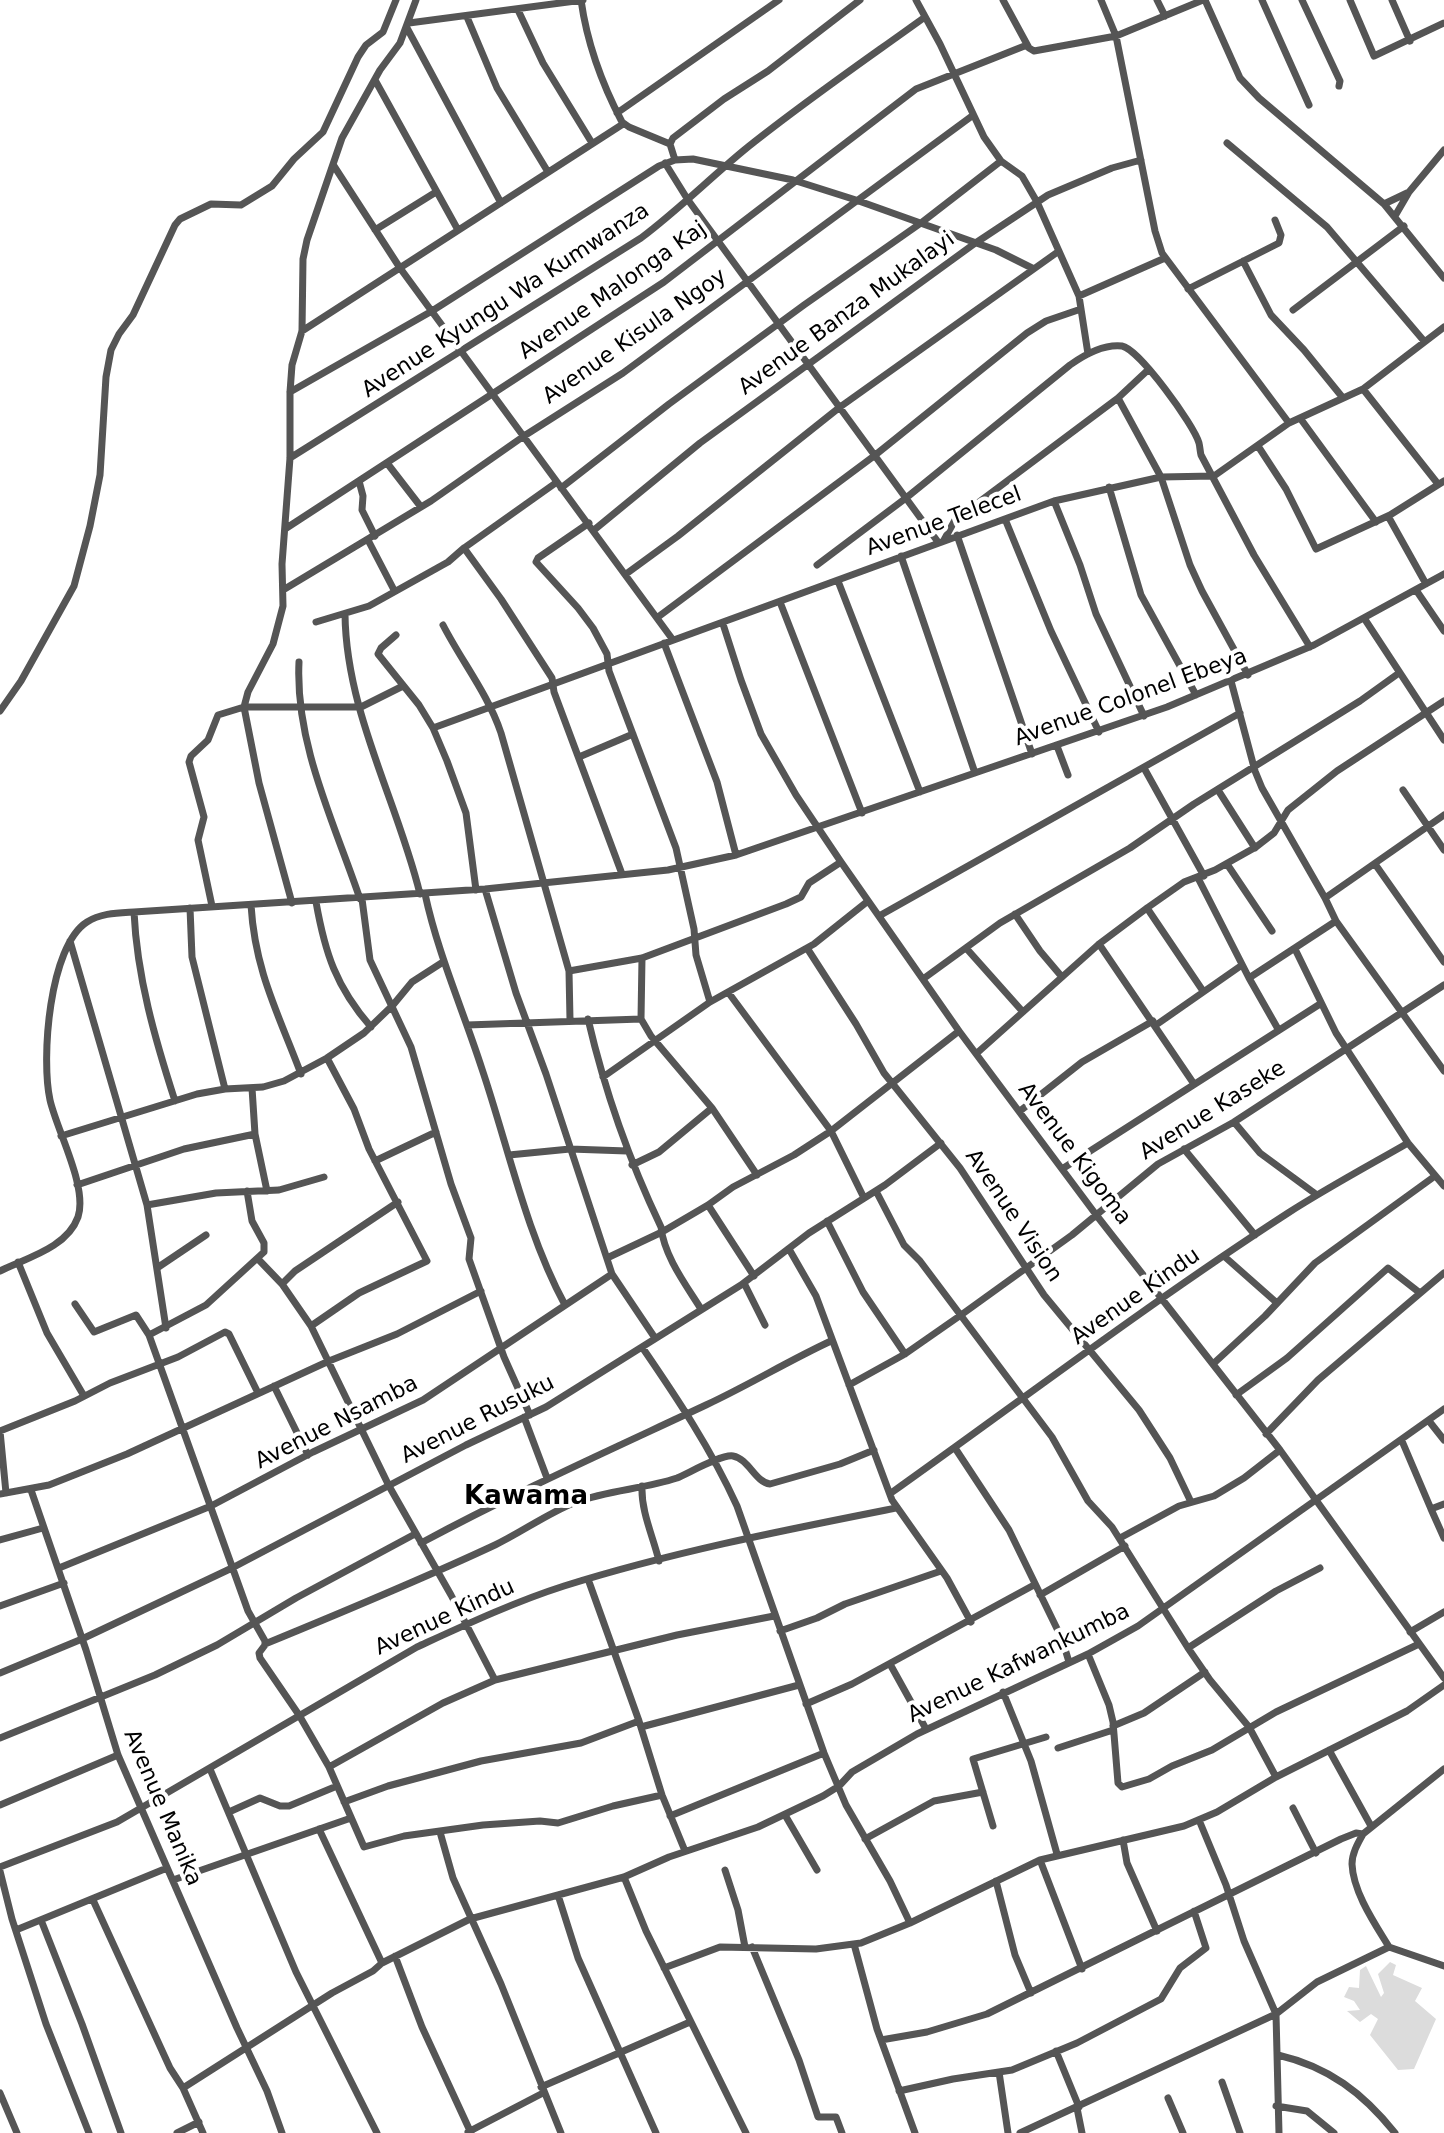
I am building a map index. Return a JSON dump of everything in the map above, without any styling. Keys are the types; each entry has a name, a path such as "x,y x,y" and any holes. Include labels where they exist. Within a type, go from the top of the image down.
{"street":[{"path":"0,711 21,681 78,574 100,475 111,350 133,315 175,225 180,219 211,204 241,205 272,186 294,159 323,132 358,57 366,45 383,32 396,0"},
{"path":"292,903 259,783 244,707 248,692 273,644 283,606 290,392 292,365 302,331 305,247 342,138 400,43 416,0"},
{"path":"408,25 582,0 592,52 623,124 670,144 675,160"},
{"path":"617,113 779,0"},
{"path":"670,144 681,131 768,71 860,0"},
{"path":"916,0 972,116 1001,161 1022,176 1037,202 1079,296 1088,354"},
{"path":"1003,0 1027,45 1034,51 1116,36 1204,0 1240,78 1259,98 1384,204 1444,278"},
{"path":"1101,0 1116,36 1155,231 1165,258 1289,423"},
{"path":"1157,0 1165,16"},
{"path":"1262,0 1309,105"},
{"path":"1302,0 1340,81 1339,86"},
{"path":"1350,0 1374,56 1444,23"},
{"path":"1392,0 1410,41"},
{"path":"518,10 543,63 592,143"},
{"path":"467,17 497,88 548,172"},
{"name":"Avenue Kyungu Wa Kumwanza","path":"290,458 631,245 759,139 925,17"},
{"path":"408,25 501,203"},
{"name":"Avenue Malonga Kaj","path":"285,529 664,282 793,180 916,89 1027,45"},
{"path":"375,80 458,230"},
{"name":"Avenue Kisula Ngoy","path":"283,590 421,507 623,373 972,116"},
{"path":"302,331 623,124"},
{"path":"1227,143 1327,227 1424,341"},
{"path":"1395,216 1409,192 1444,150"},
{"path":"290,392 432,311 665,163 675,160 687,158 729,165 793,180 1004,253 1032,268"},
{"name":"Avenue Banza Mukalayi","path":"608,663 607,654 593,628 540,568 538,558 591,527 974,244 1037,202 1085,179 1141,160"},
{"path":"316,622 369,606 448,562 921,223 1001,161"},
{"path":"665,163 688,200 874,456 941,541 955,520 1118,398 1149,369"},
{"path":"334,166 400,268 673,640"},
{"path":"375,230 436,192"},
{"path":"1384,204 1409,192"},
{"path":"1188,289 1279,243 1281,235 1275,220"},
{"path":"1293,310 1404,226"},
{"path":"626,574 840,407 1059,251"},
{"path":"1079,296 1165,258"},
{"path":"1243,261 1274,320 1304,350 1343,398"},
{"path":"658,617 874,456 1033,329 1081,309"},
{"path":"1214,476 1289,423 1363,389 1444,327"},
{"path":"817,565 906,498 1070,365 1088,354 1123,347 1131,350 1149,369 1197,438 1200,452 1254,555 1310,647"},
{"path":"1258,446 1286,489 1315,548 1388,516 1441,482 1363,389"},
{"path":"1118,398 1161,477 1190,565 1248,675"},
{"path":"1300,418 1376,522"},
{"path":"387,463 421,507"},
{"name":"Avenue Telecel","path":"433,728 1054,501 1161,477 1214,476"},
{"path":"359,481 363,496 362,510 394,590"},
{"path":"1109,487 1141,595 1196,695"},
{"path":"1054,501 1096,614 1144,716"},
{"path":"1388,516 1426,584"},
{"path":"1005,519 1051,631 1099,732"},
{"path":"957,535 1032,754"},
{"path":"464,548 540,659 553,684 622,874"},
{"path":"901,556 975,773"},
{"name":"Avenue Colonel Ebeya","path":"70,941 75,932 92,919 108,914 481,889 679,868 736,855 1099,732 1248,675 1310,647 1444,574"},
{"path":"838,581 920,792"},
{"path":"1416,590 1444,631"},
{"path":"780,602 862,813"},
{"path":"345,614 347,657 367,738 397,816 535,1238 552,1282 565,1305"},
{"path":"1364,618 1444,740"},
{"name":"Avenue Kigoma","path":"723,624 761,734 841,862 959,1031 1097,1216 1280,1450 1444,1678"},
{"path":"443,625 491,705 569,971 570,1020"},
{"path":"396,635 378,653 433,728 464,802 481,889 612,1274 655,1338"},
{"path":"664,643 717,782 736,855"},
{"path":"299,662 299,709 323,797 361,899 370,960 414,1055 454,1193 471,1238 468,1255 547,1478"},
{"path":"608,663 673,839 704,988 710,1002"},
{"path":"923,979 1015,914 1120,854 1399,673"},
{"path":"1231,681 1254,767 1266,796 1336,921 1444,1071"},
{"path":"212,906 198,840 204,817 189,759 208,740 218,715 244,707 361,707 403,686"},
{"path":"977,1053 1099,944 1184,882 1201,877 1255,848 1274,833 1288,810 1337,771 1444,701"},
{"path":"879,916 1240,713"},
{"path":"579,757 633,734"},
{"path":"1057,746 1068,775"},
{"path":"1144,768 1173,818 1242,965 1278,1029"},
{"path":"1218,790 1255,848"},
{"path":"1403,790 1444,850"},
{"path":"1325,898 1444,815"},
{"path":"569,971 642,958 799,899 809,883 841,862"},
{"path":"1227,864 1272,931"},
{"path":"1375,864 1444,962"},
{"path":"603,1077 710,1002 807,948 868,901"},
{"path":"316,902 332,968 347,997 371,1027"},
{"path":"251,905 253,939 263,979 301,1074"},
{"path":"190,908 194,966 225,1089"},
{"path":"1147,908 1203,991"},
{"path":"134,912 135,939 145,997 175,1101"},
{"path":"1015,914 1062,977"},
{"path":"1249,978 1336,921"},
{"path":"70,941 147,1205 166,1328"},
{"path":"0,1271 53,1245 73,1226 79,1210 77,1185 48,1091 54,981 70,941"},
{"path":"1099,944 1194,1084"},
{"name":"Avenue Vision","path":"807,948 892,1084 941,1143 1044,1295 1139,1410 1170,1458 1191,1502"},
{"path":"966,948 1023,1012"},
{"path":"1295,949 1320,1004 1347,1049 1408,1143 1444,1186"},
{"path":"642,958 641,1019 712,1108 757,1175"},
{"path":"61,1136 175,1101 225,1089 272,1085 301,1074 371,1027 412,982 443,962"},
{"path":"1020,1111 1089,1057 1155,1023 1242,965"},
{"name":"Avenue Kaseke","path":"849,1385 905,1354 961,1315 1097,1216 1150,1170 1234,1122 1444,985"},
{"path":"728,992 831,1131 864,1198"},
{"path":"1062,1169 1320,1004"},
{"path":"588,1019 632,1165 681,1276 701,1309"},
{"path":"467,1025 641,1019"},
{"path":"607,1258 662,1232 725,1192 794,1155 831,1131 959,1031"},
{"path":"311,1326 359,1293 427,1262 327,1058"},
{"path":"252,1088 255,1134 267,1191"},
{"path":"632,1165 659,1152 712,1108"},
{"path":"1234,1122 1260,1153 1317,1195"},
{"path":"375,1161 436,1132"},
{"path":"77,1185 195,1146 255,1134"},
{"name":"Avenue Rusuku","path":"0,1673 82,1639 232,1568 571,1392 744,1283 827,1221 876,1191 941,1143"},
{"name":"Avenue Kindu","path":"891,1493 1255,1235 1408,1143"},
{"path":"509,1155 570,1149 627,1151"},
{"path":"1184,1149 1255,1235"},
{"path":"1213,1364 1315,1263 1435,1176"},
{"path":"147,1205 216,1193 291,1188 324,1177"},
{"path":"149,1335 214,1299 258,1259 265,1247 252,1221 247,1191"},
{"path":"876,1191 904,1245 920,1261 995,1358 1056,1444 1088,1501 1122,1542 1188,1648 1249,1727 1276,1777"},
{"path":"282,1284 295,1271 398,1202"},
{"path":"708,1205 754,1276"},
{"path":"827,1221 863,1292 905,1354"},
{"path":"157,1268 206,1235"},
{"path":"789,1249 812,1286 896,1508 941,1571 971,1622"},
{"path":"1225,1257 1277,1303"},
{"path":"258,1259 282,1284 311,1326 389,1486 495,1680"},
{"path":"18,1262 47,1333 84,1396"},
{"path":"1236,1395 1287,1358 1388,1268 1420,1293"},
{"path":"1266,1434 1318,1380 1444,1273"},
{"name":"Avenue Nsamba","path":"59,1568 211,1506 423,1400 612,1274"},
{"path":"744,1283 765,1325"},
{"path":"258,1393 228,1332 0,1431 3,1494 31,1490 70,1478 329,1361 397,1334 481,1291"},
{"path":"75,1304 94,1332 134,1316 139,1317 149,1335 232,1568 265,1644"},
{"path":"421,1543 547,1478 831,1341"},
{"path":"642,1347 717,1461 737,1506 824,1753 846,1805 890,1881 910,1923"},
{"path":"274,1386 308,1455"},
{"name":"Avenue Kafwankumba","path":"183,2088 382,1963 470,1919 624,1877 785,1815 839,1786 852,1772 926,1729 1088,1654 1162,1609 1444,1409"},
{"path":"1429,1421 1444,1440"},
{"path":"1402,1441 1444,1538"},
{"path":"955,1448 1009,1530 1062,1639 1069,1662"},
{"path":"662,1795 558,1823 497,1824 404,1836 368,1848 362,1845 329,1767 259,1653 265,1644 437,1571 575,1503 605,1493 675,1478 724,1456 734,1456 751,1468 762,1482 770,1484 840,1464 874,1450"},
{"path":"1040,1595 1191,1502 1226,1489 1280,1450"},
{"path":"642,1486 642,1507 650,1523 659,1561"},
{"name":"Avenue Manika","path":"31,1490 118,1755 267,2091 282,2133"},
{"path":"1431,1509 1444,1504"},
{"name":"Avenue Kindu","path":"0,1869 99,1830 142,1808 210,1769 234,1751 417,1647 466,1625 588,1579 896,1508"},
{"path":"0,1540 43,1528"},
{"path":"0,1738 155,1675 255,1624 296,1598 415,1534"},
{"path":"1188,1648 1276,1591 1320,1568"},
{"path":"780,1631 845,1604 941,1571"},
{"path":"588,1579 662,1795 685,1851"},
{"path":"0,1606 64,1583"},
{"path":"806,1704 852,1684 971,1622 1034,1585"},
{"path":"1410,1632 1443,1614"},
{"path":"329,1767 430,1710 495,1680 693,1632 774,1616"},
{"path":"1088,1654 1109,1705 1118,1783 1122,1787 1149,1779 1204,1754 1249,1727 1419,1644"},
{"path":"890,1664 926,1729"},
{"path":"1058,1748 1144,1713 1205,1672"},
{"path":"344,1802 388,1786 481,1761 581,1743 640,1724 799,1685"},
{"path":"664,1968 708,1950 732,1946 816,1949 854,1944 910,1923 1040,1860 1163,1833 1199,1820 1407,1711 1444,1685"},
{"path":"1003,1692 1025,1744 1057,1854"},
{"path":"993,1826 973,1759 1046,1737"},
{"path":"1329,1750 1371,1826"},
{"path":"670,1816 824,1753"},
{"path":"0,1805 118,1755"},
{"path":"210,1769 275,1925 377,2133"},
{"path":"1444,1769 1363,1834 1354,1853 1353,1869 1361,1895 1389,1947 1444,1966"},
{"path":"229,1812 260,1798 289,1806 337,1786"},
{"path":"865,1839 925,1804 951,1796 983,1792"},
{"path":"1293,1808 1316,1853"},
{"path":"785,1815 817,1870"},
{"path":"173,1880 351,1818"},
{"path":"1199,1820 1229,1893 1244,1941 1276,2014 1279,2133"},
{"path":"319,1829 382,1963"},
{"path":"440,1832 448,1864 470,1919 501,1984 561,2133"},
{"path":"881,2040 965,2021 1031,1993 1352,1834 1363,1834"},
{"path":"1123,1840 1127,1863 1157,1931"},
{"path":"1040,1860 1082,1969"},
{"path":"16,1930 167,1868"},
{"path":"0,1869 49,2032 89,2133"},
{"path":"725,1870 748,1947 799,2060 817,2116 836,2117 842,2133"},
{"path":"624,1877 646,1931 746,2133"},
{"path":"996,1881 1015,1955 1031,1993"},
{"path":"558,1895 578,1958 656,2133"},
{"path":"93,1900 203,2133"},
{"path":"899,2091 1022,2067 1161,1999 1180,1968 1206,1948 1194,1911"},
{"path":"41,1920 121,2133"},
{"path":"854,1944 881,2040 915,2133"},
{"path":"1020,2133 1276,2014 1317,1982 1389,1947"},
{"path":"395,1956 422,2027 469,2132 542,2090 690,2022"},
{"path":"1056,2051 1078,2108 1082,2133"},
{"path":"1278,2055 1313,2064 1333,2076 1366,2101 1395,2133"},
{"path":"999,2072 1008,2133"},
{"path":"1222,2082 1240,2133"},
{"path":"0,2093 17,2133"},
{"path":"1168,2098 1183,2133"},
{"path":"1276,2106 1307,2111 1334,2133"},
{"path":"177,2133 199,2122"}],"shaded area":[{"path":"1390,1962 1396,1965 1393,1975 1422,1988 1415,2001 1436,2019 1414,2069 1398,2070 1370,2035 1378,2019 1371,2014 1360,2022 1347,2011 1360,2010 1354,2001 1344,1997 1349,1987 1359,1988 1360,1970 1366,1966 1381,1997 1384,1993 1378,1974"}],"district":[{"name":"Kawama","path":"526,1497"}]}
